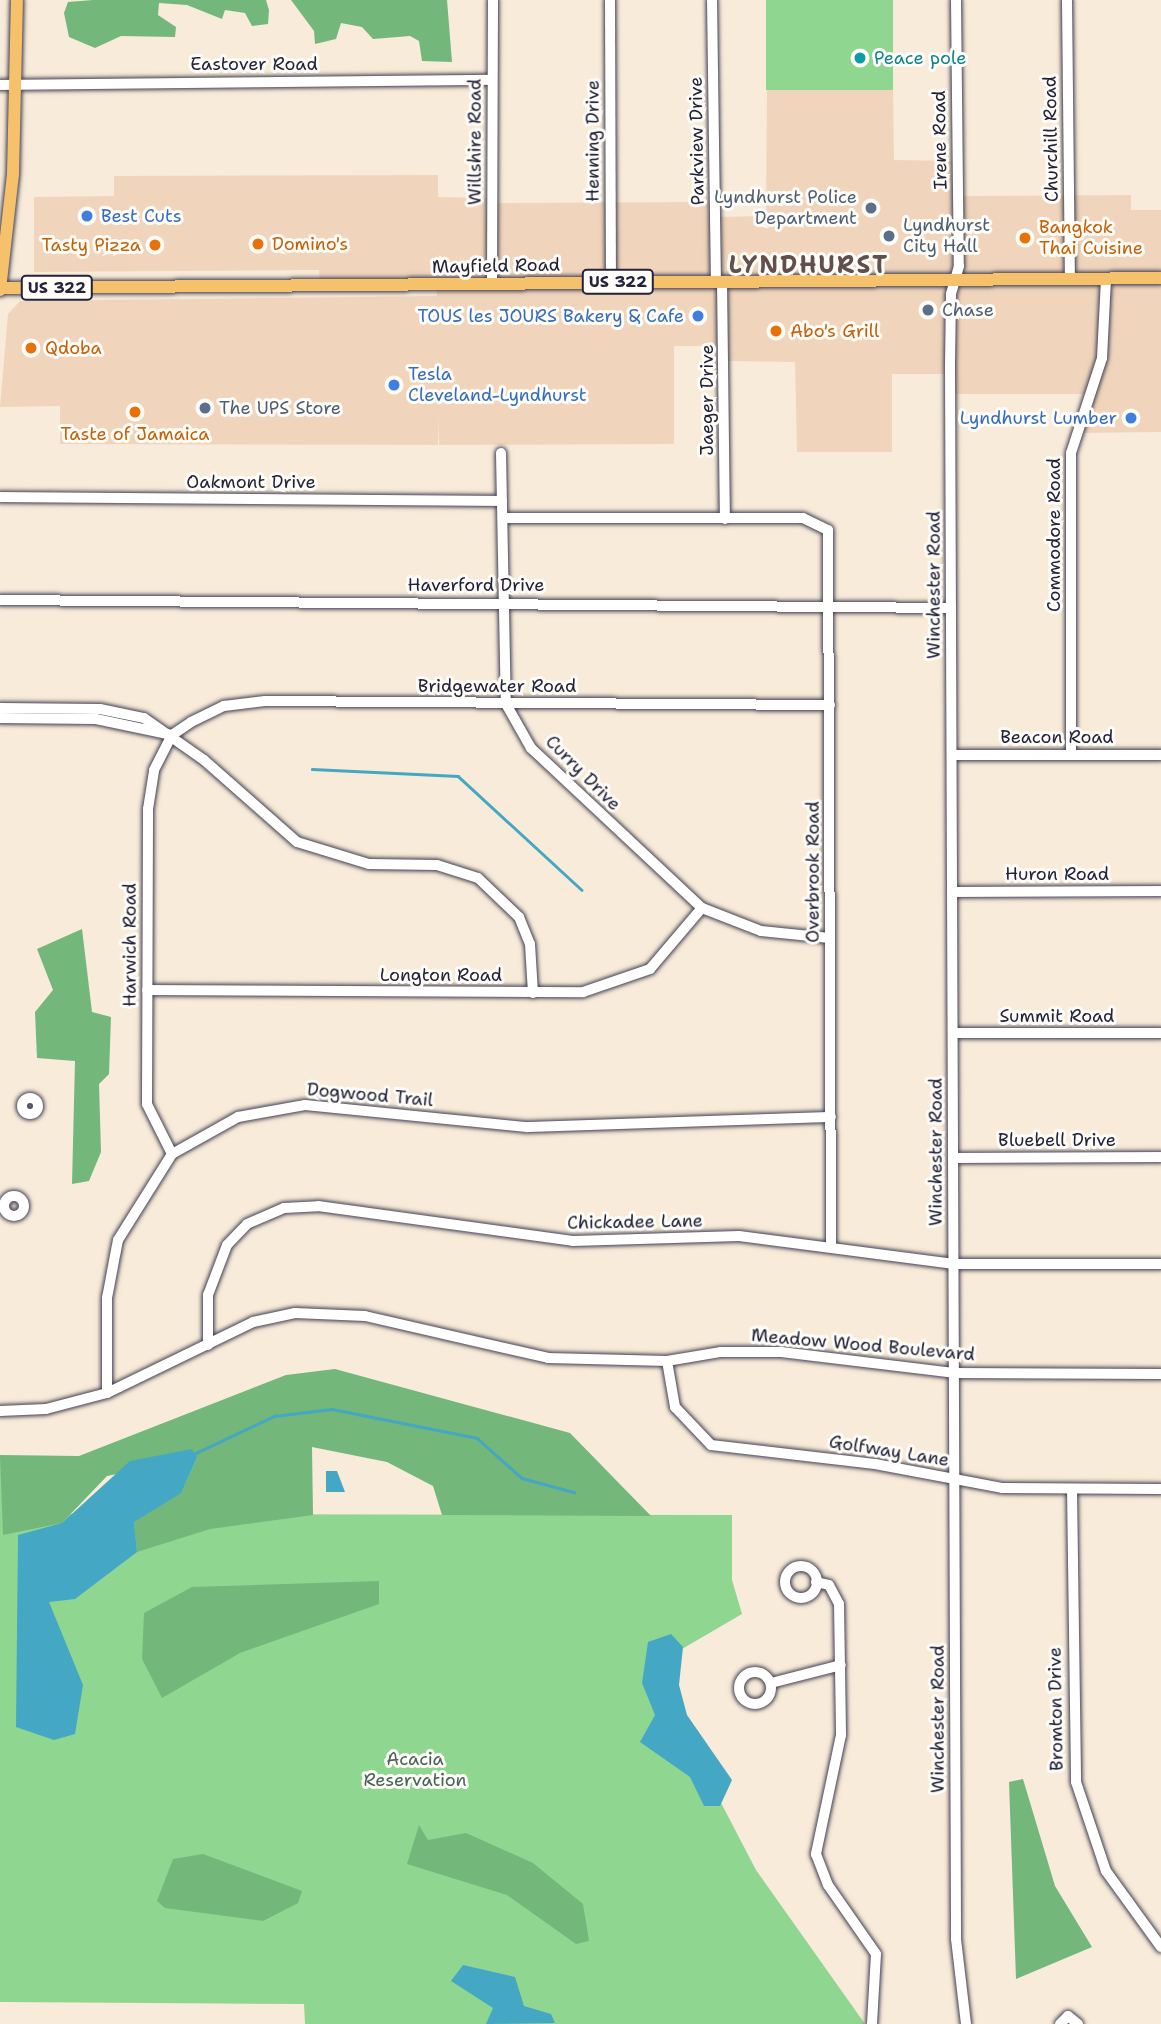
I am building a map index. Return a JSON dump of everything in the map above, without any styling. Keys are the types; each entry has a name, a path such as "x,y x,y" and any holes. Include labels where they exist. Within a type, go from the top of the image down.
{"main road":[{"path":"0,289 16,83 17,0"},
{"name":"Mayfield Road","path":"0,289 1161,278"}],"street":[{"name":"Willshire Road","path":"492,284 493,0"},
{"name":"Henning Drive","path":"610,0 611,283"},
{"name":"Parkview Drive","path":"712,0 719,281"},
{"name":"Irene Road","path":"955,279 956,0"},
{"name":"Churchill Road","path":"1067,0 1070,278"},
{"name":"Eastover Road","path":"0,85 492,80"},
{"name":"Commodore Road","path":"1071,755 1071,453 1102,358 1106,278"},
{"name":"Winchester Road","path":"955,279 951,608 956,1939 966,2024"},
{"name":"Jaeger Drive","path":"719,281 724,519"},
{"name":"Curry Drive","path":"501,453 506,704 531,748 702,908 761,931 830,938"},
{"name":"Oakmont Drive","path":"0,497 502,501"},
{"path":"503,518 724,519"},
{"name":"Overbrook Road","path":"724,519 803,518 828,530 831,1243"},
{"name":"Haverford Drive","path":"0,600 829,603 951,608"},
{"name":"Bridgewater Road","path":"172,735 211,711 243,703 830,705"},
{"path":"0,708 113,710 172,735 297,842 358,862 437,865 478,878 519,917 530,944 533,993"},
{"path":"0,718 96,719 172,735"},
{"name":"Harwich Road","path":"172,735 150,791 147,990 147,1104 172,1154"},
{"name":"Beacon Road","path":"952,755 1161,755"},
{"name":"Huron Road","path":"954,892 1161,891"},
{"name":"Longton Road","path":"147,990 533,993 618,985 673,949 702,908"},
{"name":"Summit Road","path":"953,1033 1161,1033"},
{"name":"Dogwood Trail","path":"107,1393 107,1297 118,1240 172,1154 238,1117 305,1105 527,1127 831,1117"},
{"name":"Bluebell Drive","path":"953,1158 1161,1157"},
{"name":"Chickadee Lane","path":"208,1345 208,1295 227,1245 247,1224 284,1208 318,1206 573,1241 739,1236 831,1243 954,1264 1161,1264"},
{"name":"Meadow Wood Boulevard","path":"0,1411 46,1409 107,1393 253,1322 295,1313 342,1313 548,1358 667,1361 781,1352 954,1373 1161,1374"},
{"name":"Golfway Lane","path":"667,1361 675,1407 710,1445 1002,1488 1161,1489"},
{"name":"Bromton Drive","path":"1072,1489 1076,1782 1106,1871 1161,1947"},
{"path":"816,1582 829,1585 837,1598 841,1665 840,1756 815,1843 828,1885 876,1954 872,2024"},
{"path":"771,1683 841,1665"},
{"path":"1060,2024 1068,2015 1078,2024"}],"shaded area":[{"path":"767,90 893,90 894,160 958,161 958,196 1131,195 1131,210 1161,210 1161,432 1075,433 1090,394 950,394 950,374 892,374 892,452 797,452 795,362 724,361 723,346 674,346 674,444 439,445 438,416 438,445 60,444 60,406 0,407 8,314 20,301 437,296 436,285 320,285 319,270 34,272 34,197 114,196 114,176 438,175 438,197 492,198 493,203 715,202 716,217 766,216"}],"green space":[{"path":"266,0 269,10 268,24 252,26 245,13 225,10 222,19 187,5 159,3 158,15 176,27 175,37 121,36 95,48 69,37 64,13 68,2"},
{"path":"291,0 447,0 452,62 422,61 419,41 410,36 373,39 362,27 341,23 336,39 315,44 314,31"},
{"path":"766,0 893,0 893,90 766,90"},
{"path":"82,929 92,1012 111,1017 109,1074 99,1084 101,1152 89,1181 72,1184 75,1061 37,1058 35,1012 53,990 37,949"},
{"path":"335,1369 570,1433 651,1516 442,1515 433,1486 387,1462 312,1447 313,1515 210,1529 137,1552 134,1522 184,1486 197,1458 107,1476 62,1523 3,1535 0,1455 79,1456 286,1375"},
{"name":"Acacia Reservation","path":"0,1455 65,1514 732,1515 732,1580 742,1614 682,1649 669,1703 756,1870 865,2024 305,2024 304,2004 0,2002"},
{"path":"379,1581 379,1604 240,1653 162,1698 142,1659 144,1613 192,1587"},
{"path":"1023,1779 1055,1886 1092,1947 1016,1979 1009,1782"},
{"path":"419,1825 428,1840 466,1833 533,1863 583,1904 589,1941 576,1944 507,1895 407,1864"},
{"path":"203,1854 302,1891 298,1903 263,1921 165,1908 157,1901 173,1859"}],"water":[{"path":"192,1449 197,1458 181,1493 134,1522 137,1552 75,1599 49,1602 83,1685 75,1734 54,1740 16,1727 18,1535 62,1523 130,1461"},
{"path":"326,1471 337,1471 345,1492 326,1492"},
{"path":"671,1634 683,1647 679,1685 687,1715 732,1780 720,1806 704,1806 690,1777 640,1742 655,1715 642,1683 648,1642"},
{"path":"463,1965 515,1977 524,2006 551,2014 555,2023 486,2024 493,2008 451,1981"}],"waterway":[{"path":"312,769 458,776 582,890"},
{"path":"194,1454 274,1416 332,1409 477,1438 522,1478 574,1492"}],"place":[{"name":"Peace pole","path":"860,58"},
{"name":"Lyndhurst Police Department","path":"871,208"},
{"name":"Best Cuts","path":"87,216"},
{"name":"Lyndhurst City Hall","path":"889,236"},
{"name":"Bangkok Thai Cuisine","path":"1025,238"},
{"name":"Domino's","path":"258,244"},
{"name":"Tasty Pizza","path":"155,245"},
{"name":"Chase","path":"928,310"},
{"name":"TOUS les JOURS Bakery & Cafe","path":"698,316"},
{"name":"Abo's Grill","path":"776,331"},
{"name":"Qdoba","path":"31,348"},
{"name":"Tesla Cleveland-Lyndhurst","path":"394,385"},
{"name":"The UPS Store","path":"205,408"},
{"name":"Taste of Jamaica","path":"135,412"},
{"name":"Lyndhurst Lumber","path":"1131,418"}],"district":[{"name":"LYNDHURST","path":"809,266"}]}
